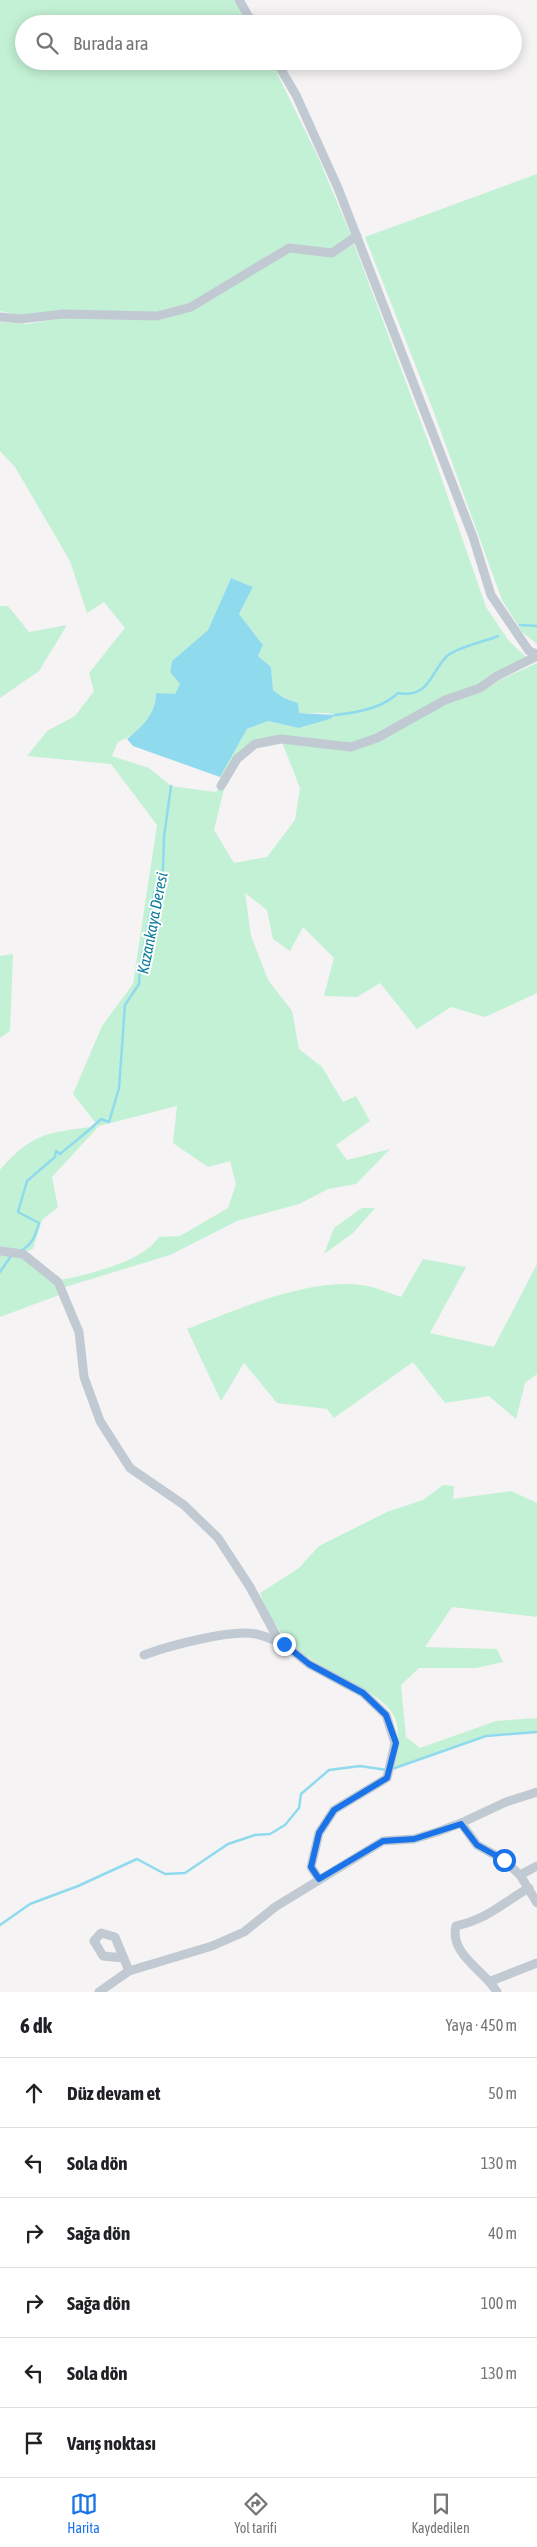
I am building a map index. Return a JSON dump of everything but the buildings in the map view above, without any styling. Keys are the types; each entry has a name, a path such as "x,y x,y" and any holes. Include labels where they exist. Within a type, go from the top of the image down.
{"street":[{"path":"239,0 248,15"},
{"path":"281,70 296,96 338,188 473,537 491,595 529,651 537,655"},
{"path":"0,317 21,318 62,314 157,316 191,307 289,248 332,253 357,236"},
{"path":"221,786 237,760 255,744 281,740 351,747 377,738 445,700 480,688 497,676 537,655"},
{"path":"0,1251 23,1254 58,1282 79,1332 84,1377 100,1421 130,1468 184,1505 218,1538 250,1587 278,1639 309,1664 363,1693 386,1715 396,1743 387,1778 334,1810 319,1833 311,1867 319,1879"},
{"path":"144,1655 167,1646 220,1636 255,1634 284,1644"},
{"path":"99,1992 129,1970 212,1946 244,1932 275,1907 383,1841 414,1839 461,1824 506,1802 537,1792"},
{"path":"461,1824 477,1845 504,1860 520,1874 532,1889 537,1903"},
{"path":"520,1874 537,1866"},
{"path":"497,1992 491,1981 462,1952 454,1935 456,1926 488,1916 506,1901 532,1889"},
{"path":"124,1958 129,1970"},
{"path":"491,1981 537,1963"}],"green space":[{"path":"0,0 234,0 243,15 15,15 15,70 275,70 318,157 351,235 331,250 286,245 190,303 152,313 23,316 0,311"},
{"path":"537,174 537,644 522,632 502,600 433,410 365,237"},
{"path":"354,244 434,457 486,607 509,641 526,657 479,684 437,700 376,736 351,745 280,736 254,742 235,758 224,779 220,777 247,729 268,721 300,728 330,719 334,715 328,713 299,713 298,703 284,698 273,690 271,667 258,656 263,645 239,614 253,587 231,578 208,630 172,661 170,672 181,684 175,694 156,694 149,717 139,730 118,742 112,756 149,768 171,786 215,792 225,785 214,830 234,863 267,857 295,820 300,788 282,742 351,751 380,741 414,719 447,703 483,691 500,680 537,663 537,993 485,1017 451,1007 417,1029 380,983 357,997 324,996 334,958 303,927 290,951 273,939 267,910 245,893 251,936 268,980 292,1011 299,1049 322,1067 343,1102 356,1096 370,1121 336,1145 347,1160 390,1149 356,1184 328,1189 299,1204 237,1221 170,1255 65,1287 61,1280 114,1266 128,1260 151,1246 159,1237 180,1236 228,1208 236,1184 230,1161 208,1167 173,1143 177,1106 99,1126 52,1177 58,1207 42,1220 33,1249 25,1252 0,1248 0,1170 23,1148 43,1136 67,1130 98,1126 73,1094 102,1026 133,984 157,825 111,764 27,756 47,731 75,716 94,691 89,673 125,628 104,602 87,613 70,561 15,467 0,451 0,322 27,324 64,318 160,320 201,306 289,252 333,257"},
{"path":"0,606 8,606 29,632 67,625 39,671 0,698"},
{"path":"13,954 10,1031 0,1038 0,956"},
{"path":"362,1208 375,1208 353,1233 324,1254 334,1228"},
{"path":"0,1255 22,1257 54,1284 59,1295 0,1317"},
{"path":"423,1259 466,1267 430,1333 494,1347 537,1264 537,1374 525,1383 516,1419 489,1396 445,1403 413,1362 334,1418 327,1409 277,1403 244,1363 221,1401 187,1329 272,1297 318,1286 340,1284 366,1286 401,1297"},
{"path":"443,1485 454,1486 453,1499 511,1491 537,1503 537,1617 452,1607 425,1647 497,1649 503,1662 476,1668 419,1668 401,1685 406,1737 420,1748 496,1721 537,1718 537,1732 486,1736 392,1769 398,1729 391,1711 370,1693 296,1648 275,1624 260,1593 299,1568 319,1546 387,1512 423,1500"}],"water":[{"path":"231,578 253,587 239,614 263,645 258,656 271,667 273,690 284,698 298,703 299,713 335,715 330,719 299,728 268,721 247,729 220,777 133,746 127,739 143,725 151,714 156,693 175,694 180,684 170,672 172,661 208,630"}],"waterway":[{"path":"520,625 537,626"},
{"path":"335,715 352,713 377,706 398,693 408,694 416,692 428,683 441,663 451,653 463,647 498,636"},
{"name":"Kazankaya Deresi","path":"20,1251 28,1246 33,1239 39,1223 18,1212 27,1181 55,1157 56,1151 60,1154 101,1119 109,1122 119,1088 125,1005 139,984 140,967 154,893 163,869 164,837 171,786"},
{"name":"Kazankaya Deresi","path":"0,1272 11,1256"},
{"path":"392,1769 486,1736 537,1732"},
{"path":"0,1925 30,1904 78,1886 137,1859 165,1874 185,1873 228,1844 255,1835 270,1834 285,1825 299,1808 301,1794 329,1770 360,1766 387,1770"}],"route":[{"path":"284,1644 309,1664 363,1693 386,1715 396,1743 387,1778 334,1810 319,1833 311,1867 319,1879 383,1841 414,1839 461,1824 477,1845 504,1860"}]}
